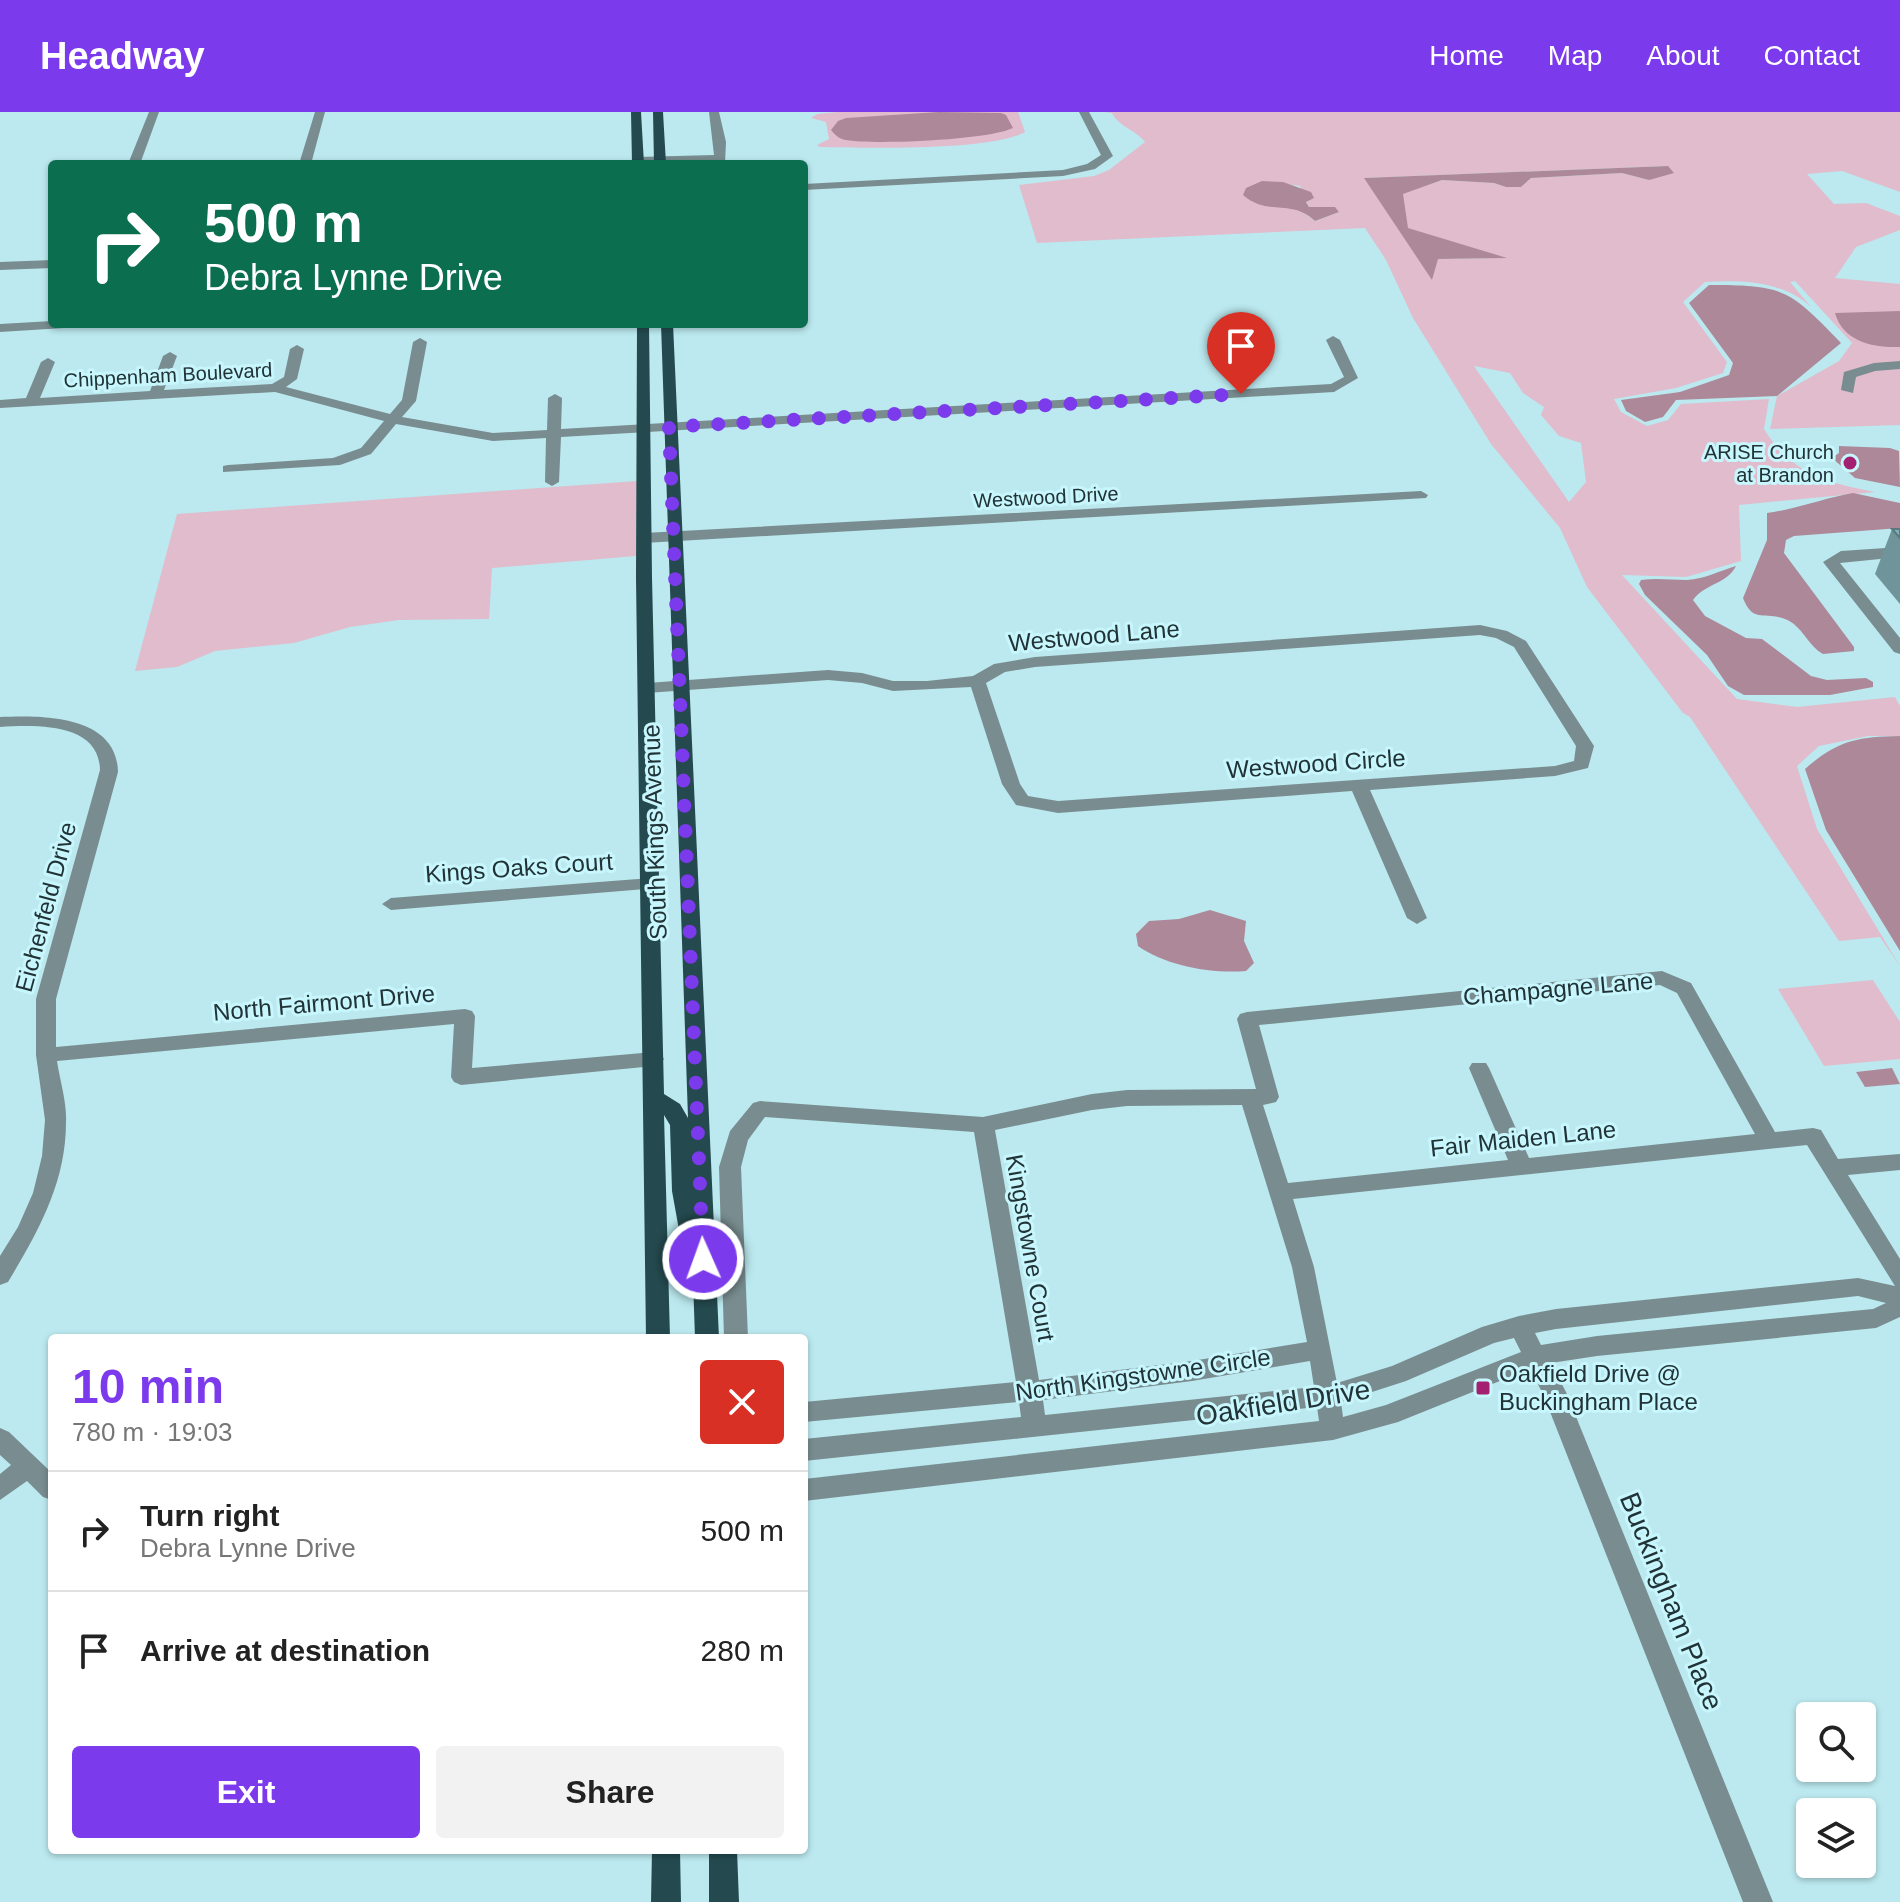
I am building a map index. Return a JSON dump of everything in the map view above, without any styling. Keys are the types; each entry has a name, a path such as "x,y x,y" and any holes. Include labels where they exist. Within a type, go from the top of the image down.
{"main road":[{"path":"636,112 638,160"},
{"path":"658,112 660,160"},
{"name":"South Kings Avenue","path":"643,328 658,1334"},
{"name":"South Kings Avenue","path":"667,328 706,1327"},
{"path":"655,1099 673,1110 681,1125 683,1191 706,1327"},
{"path":"666,1854 666,1902"},
{"path":"723,1854 724,1902"}],"street":[{"path":"136,160 154,112"},
{"path":"306,160 320,112"},
{"path":"660,160 720,158 714,112"},
{"path":"808,187 1063,173 1091,167 1107,154 1104,144 1087,125 1084,112"},
{"path":"0,266 48,264"},
{"path":"0,328 48,325"},
{"name":"Chippenham Boulevard","path":"0,404 275,388 423,427 493,437 1334,388 1351,378 1333,340"},
{"path":"228,469 335,462 366,451 398,418 409,401 420,342"},
{"path":"275,388 290,379 297,349"},
{"path":"156,394 170,356"},
{"path":"31,402 48,362"},
{"path":"1848,390 1849,375 1874,367 1900,365"},
{"path":"552,482 555,398"},
{"name":"Westwood Drive","path":"644,538 1421,495"},
{"path":"1900,552 1841,556 1831,562 1900,649"},
{"name":"Westwood Lane","path":"647,688 828,675 862,678 893,686 977,681 1000,668 1035,662 1480,630 1501,634"},
{"name":"Westwood Circle","path":"977,681 1011,784 1022,801 1058,807 1555,771 1582,764 1585,746 1520,644 1501,634"},
{"name":"Eichenfeld Drive","path":"0,722 59,723 90,734 107,751 109,772 46,999 46,1055 56,1120 53,1156 44,1193 28,1230 0,1276"},
{"path":"1358,784 1417,918"},
{"name":"Kings Oaks Court","path":"391,904 651,884"},
{"name":"Champagne Lane","path":"1250,1097 1269,1097 1247,1019 1662,978 1684,988 1769,1140"},
{"name":"North Fairmont Drive","path":"46,1055 465,1016 461,1077 654,1059"},
{"path":"1479,1068 1521,1165"},
{"path":"736,1334 730,1167 738,1137 760,1109 983,1125 1092,1102 1127,1098 1250,1097 1282,1192 1320,1349 1333,1430"},
{"name":"Kingstowne Court","path":"983,1125 1035,1426"},
{"path":"1769,1140 1813,1136 1900,1279"},
{"name":"Fair Maiden Lane","path":"1282,1192 1769,1140"},
{"path":"1832,1168 1900,1162"},
{"name":"Oakfield Drive","path":"808,1450 1328,1396 1364,1387 1467,1343 1519,1326 1591,1314 1858,1287 1900,1297"},
{"name":"Oakfield Drive","path":"808,1490 1333,1430 1389,1415 1536,1356 1581,1348 1876,1318 1900,1307"},
{"name":"Buckingham Place","path":"1519,1326 1554,1392 1758,1902"},
{"name":"North Kingstowne Circle","path":"808,1412 1028,1392 1231,1367 1320,1349"},
{"path":"0,1439 40,1470 0,1489"}],"shaded area":[{"path":"939,112 1001,113 1006,115 1013,128 981,136 881,142 844,139 831,130 838,121 846,118"},
{"path":"1018,112 1025,132 1009,138 957,145 820,147 817,145 829,139 826,122 811,118 817,114"},
{"path":"1104,112 1900,112 1900,192 1842,171 1807,174 1834,204 1866,203 1900,216 1900,230 1856,247 1835,278 1900,284 1900,425 1770,429 1777,396 1839,361 1852,343 1795,281 1790,282 1811,307 1800,298 1775,287 1733,281 1705,282 1683,302 1727,362 1723,373 1676,388 1614,399 1621,412 1647,426 1668,420 1681,404 1769,399 1764,429 1786,456 1825,480 1875,492 1739,505 1741,561 1686,577 1622,575 1737,699 1797,707 1895,697 1900,706 1900,736 1868,736 1819,746 1797,766 1817,829 1900,966 1880,937 1839,941 1690,717 1683,713 1587,587 1560,528 1491,444 1413,318 1386,260 1365,228 1037,243 1019,185 1094,176 1109,170 1145,142 1112,113","holes":["1668,166 1649,180 1622,173 1531,178 1521,187 1442,180 1402,194 1407,228 1504,258 1437,259 1432,279 1365,178","1262,181 1300,186 1309,207 1334,207 1339,212 1315,221","1474,366 1510,373 1523,393 1544,407 1541,415 1559,436 1581,443 1586,482 1569,502"]},
{"path":"1668,166 1674,173 1649,180 1622,173 1531,178 1521,187 1506,187 1494,183 1442,180 1403,194 1408,228 1507,258 1438,259 1432,280 1364,178"},
{"path":"1262,181 1283,182 1311,192 1314,198 1306,202 1309,207 1335,207 1339,212 1315,221 1297,210 1261,205 1243,195 1246,188"},
{"path":"1709,285 1754,286 1784,294 1809,311 1841,343 1777,396 1676,400 1663,417 1645,422 1626,411 1621,400 1680,392 1729,375 1733,363 1689,303"},
{"path":"1900,311 1900,347 1870,344 1852,337 1839,323 1835,313"},
{"path":"1839,446 1899,451 1900,487 1855,478 1832,458 1839,453"},
{"path":"637,481 636,556 492,568 489,619 399,620 350,627 294,643 215,651 177,667 135,671 177,514"},
{"path":"1853,493 1900,503 1900,528 1794,536 1786,540 1784,553 1854,647 1854,651 1823,654 1791,622 1755,614 1743,598 1767,540 1767,513"},
{"path":"1736,566 1727,577 1703,590 1693,600 1705,616 1746,638 1762,639 1811,676 1827,680 1866,678 1873,682 1873,687 1830,695 1744,695 1728,686 1707,655 1645,595 1639,584 1647,579 1694,579"},
{"path":"1900,736 1900,951 1826,830 1805,769 1828,752 1849,742"},
{"path":"1210,910 1246,921 1244,941 1254,963 1246,971 1190,967 1162,959 1138,946 1136,934 1149,921 1179,919"},
{"path":"1873,980 1900,1022 1900,1059 1824,1066 1778,989"},
{"path":"1892,1068 1900,1084 1865,1087 1856,1072"}],"place":[{"name":"ARISE Church at Brandon","path":"1850,463"},
{"name":"Oakfield Drive @ Buckingham Place","path":"1483,1388"}],"route":[{"path":"703,1259 669,427 1241,394"}]}
